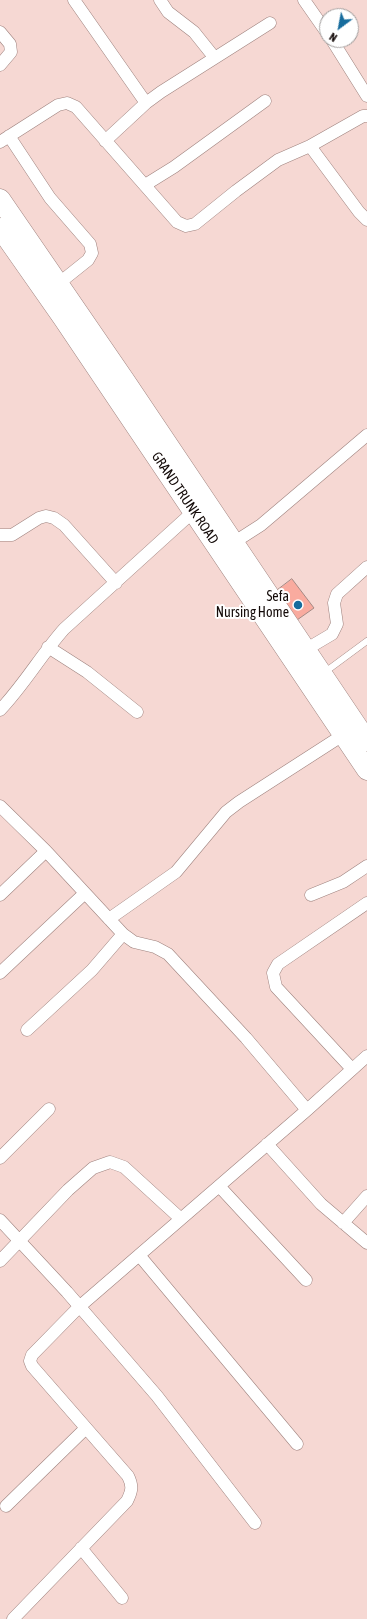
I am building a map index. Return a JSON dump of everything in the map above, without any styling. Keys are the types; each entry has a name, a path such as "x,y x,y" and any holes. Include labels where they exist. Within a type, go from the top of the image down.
{"main road":[{"name":"GRAND TRUNK ROAD","path":"0,199 367,741"},
{"name":"GRAND TRUNK ROAD","path":"0,228 194,511 367,770"}],"street":[{"path":"74,0 146,103"},
{"path":"160,0 168,12 194,32 214,57"},
{"path":"304,0 319,22"},
{"path":"105,141 146,103 161,92 214,57 270,23"},
{"path":"0,32 10,44 11,52 0,65"},
{"path":"337,48 367,96"},
{"path":"145,185 174,167 265,101"},
{"path":"58,284 88,260 92,252 90,244 46,193 5,139 58,105 67,103 76,106 177,222 186,226 195,224 278,160 310,146 363,116 367,116"},
{"path":"310,146 359,212 367,220"},
{"path":"234,543 261,525 367,435"},
{"path":"0,710 18,689 48,647 64,629 194,511"},
{"path":"0,535 12,535 39,518 46,516 54,518 64,525 116,583"},
{"path":"305,650 332,634 337,624 337,615 334,603 337,594 367,567"},
{"path":"48,647 86,672 137,712"},
{"path":"109,919 176,872 226,812 234,805 344,735"},
{"path":"0,806 46,851 123,934 134,942 155,947 168,954 246,1038 307,1110"},
{"path":"0,895 46,851"},
{"path":"311,896 337,885 367,866"},
{"path":"0,973 85,893"},
{"path":"352,1069 276,987 272,973 278,964 367,903"},
{"path":"27,1030 92,970 123,934"},
{"path":"13,1619 127,1501 132,1491 132,1484 128,1476 117,1462 32,1366 30,1361 32,1355 79,1307 307,1110 367,1056"},
{"path":"0,1158 49,1109"},
{"path":"267,1144 321,1204 367,1243"},
{"path":"0,1261 68,1190 93,1168 110,1162 124,1167 181,1219"},
{"path":"219,1186 306,1280"},
{"path":"343,1224 367,1196"},
{"path":"0,1220 157,1396 255,1523"},
{"path":"139,1255 297,1444"},
{"path":"6,1506 86,1428"},
{"path":"81,1548 122,1598"}],"lane":[{"path":"322,674 367,641"}],"building":[{"path":"292,579 314,608 297,620 275,592"}],"place":[{"name":"Sefa Nursing Home","path":"298,605"}]}
